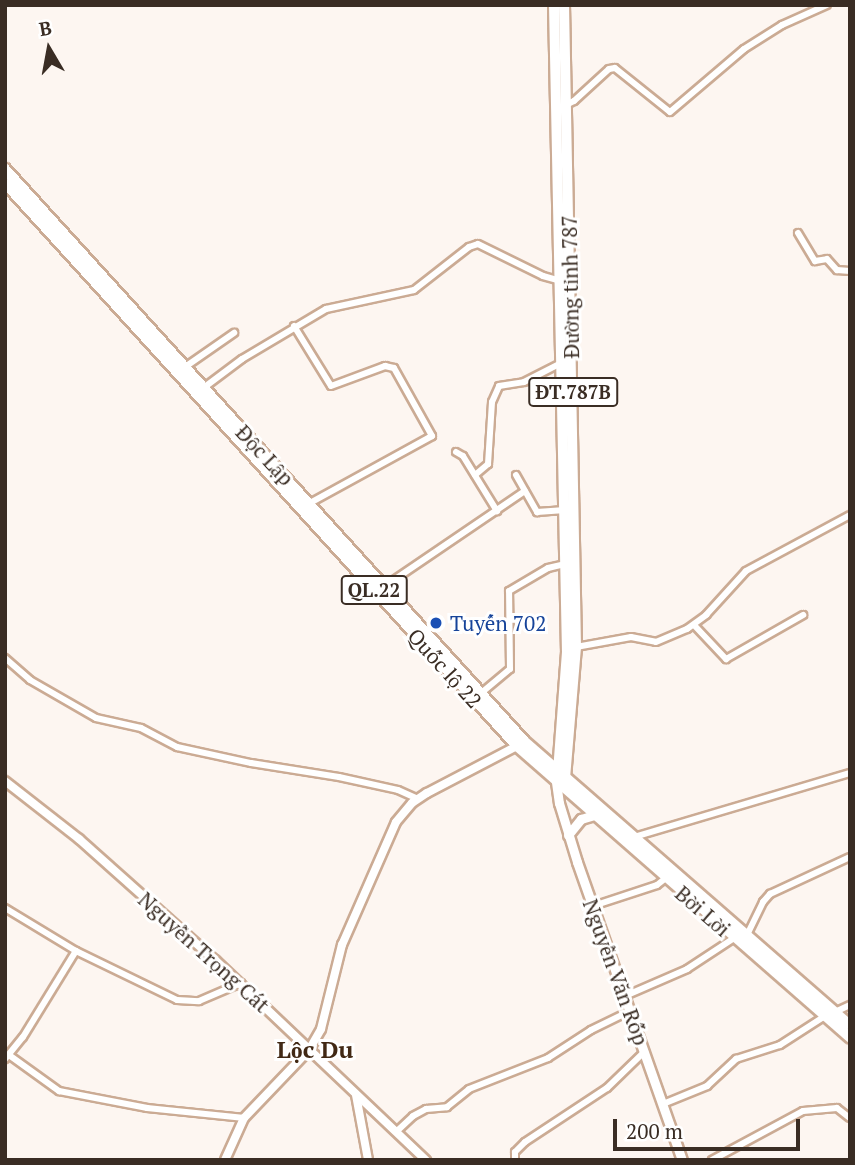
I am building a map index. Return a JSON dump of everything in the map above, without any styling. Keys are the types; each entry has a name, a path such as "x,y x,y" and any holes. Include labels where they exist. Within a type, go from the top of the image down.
{"highway":[{"name":"Độc Lập","path":"5,169 183,368 199,391"},
{"name":"Độc Lập","path":"5,183 199,391 310,503 521,744"},
{"name":"Quốc lộ 22","path":"199,391 521,744 560,777"},
{"name":"Bời Lời","path":"560,777 594,815 734,938 830,1014 850,1025"},
{"name":"Bời Lời","path":"560,777 747,936 830,1014 850,1038"}],"main road":[{"name":"Đường tỉnh 787","path":"554,5 567,652 560,777"},
{"name":"Đường tỉnh 787","path":"560,777 576,647 564,5"},
{"name":"Nguyễn Văn Rốp","path":"560,777 568,835 682,1160"},
{"path":"568,835 581,819 594,815"}],"street":[{"path":"566,105 574,102 612,68 667,112 744,49 782,25 827,5"},
{"path":"798,233 815,261 827,259 837,270 850,271"},
{"path":"199,391 294,326 326,309 414,290 468,247 478,244 543,276 561,281"},
{"path":"294,326 331,386 385,366 394,368 432,436 310,503"},
{"path":"183,368 234,333"},
{"path":"475,475 488,464 492,402 499,386 524,382 563,362"},
{"path":"456,452 463,456 497,511"},
{"path":"516,475 537,512 565,510"},
{"path":"384,586 525,491"},
{"path":"576,647 636,636 656,642 694,625 746,571 850,515"},
{"path":"480,694 510,669 509,591 548,568 566,564"},
{"path":"694,625 723,658 730,659 803,615"},
{"path":"5,658 30,680 96,718 141,728 177,747 251,763 340,777 398,790 418,799"},
{"path":"225,1160 244,1118 309,1050 326,1018 342,944 389,835 404,811 418,799 521,744"},
{"path":"633,838 850,774"},
{"name":"Nguyễn Trọng Cát","path":"5,781 79,839 241,983 426,1160"},
{"path":"747,936 763,902 770,894 850,857"},
{"path":"593,906 657,885 666,878"},
{"path":"5,908 76,951 177,1000 199,1001 241,983"},
{"path":"625,996 687,969 734,938"},
{"path":"76,951 7,1057 59,1091 147,1108 244,1118"},
{"path":"663,1104 707,1086 736,1059 780,1045 830,1014 850,1005"},
{"path":"396,1132 413,1116 426,1110 447,1107 469,1088 548,1058 591,1030 630,1011"},
{"path":"515,1160 515,1152 525,1142 607,1088 645,1051"},
{"path":"356,1095 368,1160"},
{"path":"712,1160 803,1111 837,1108 850,1118"}],"place":[{"name":"Tuyến 702","path":"436,623"}],"district":[{"name":"Lộc Du","path":"315,1050"}]}
